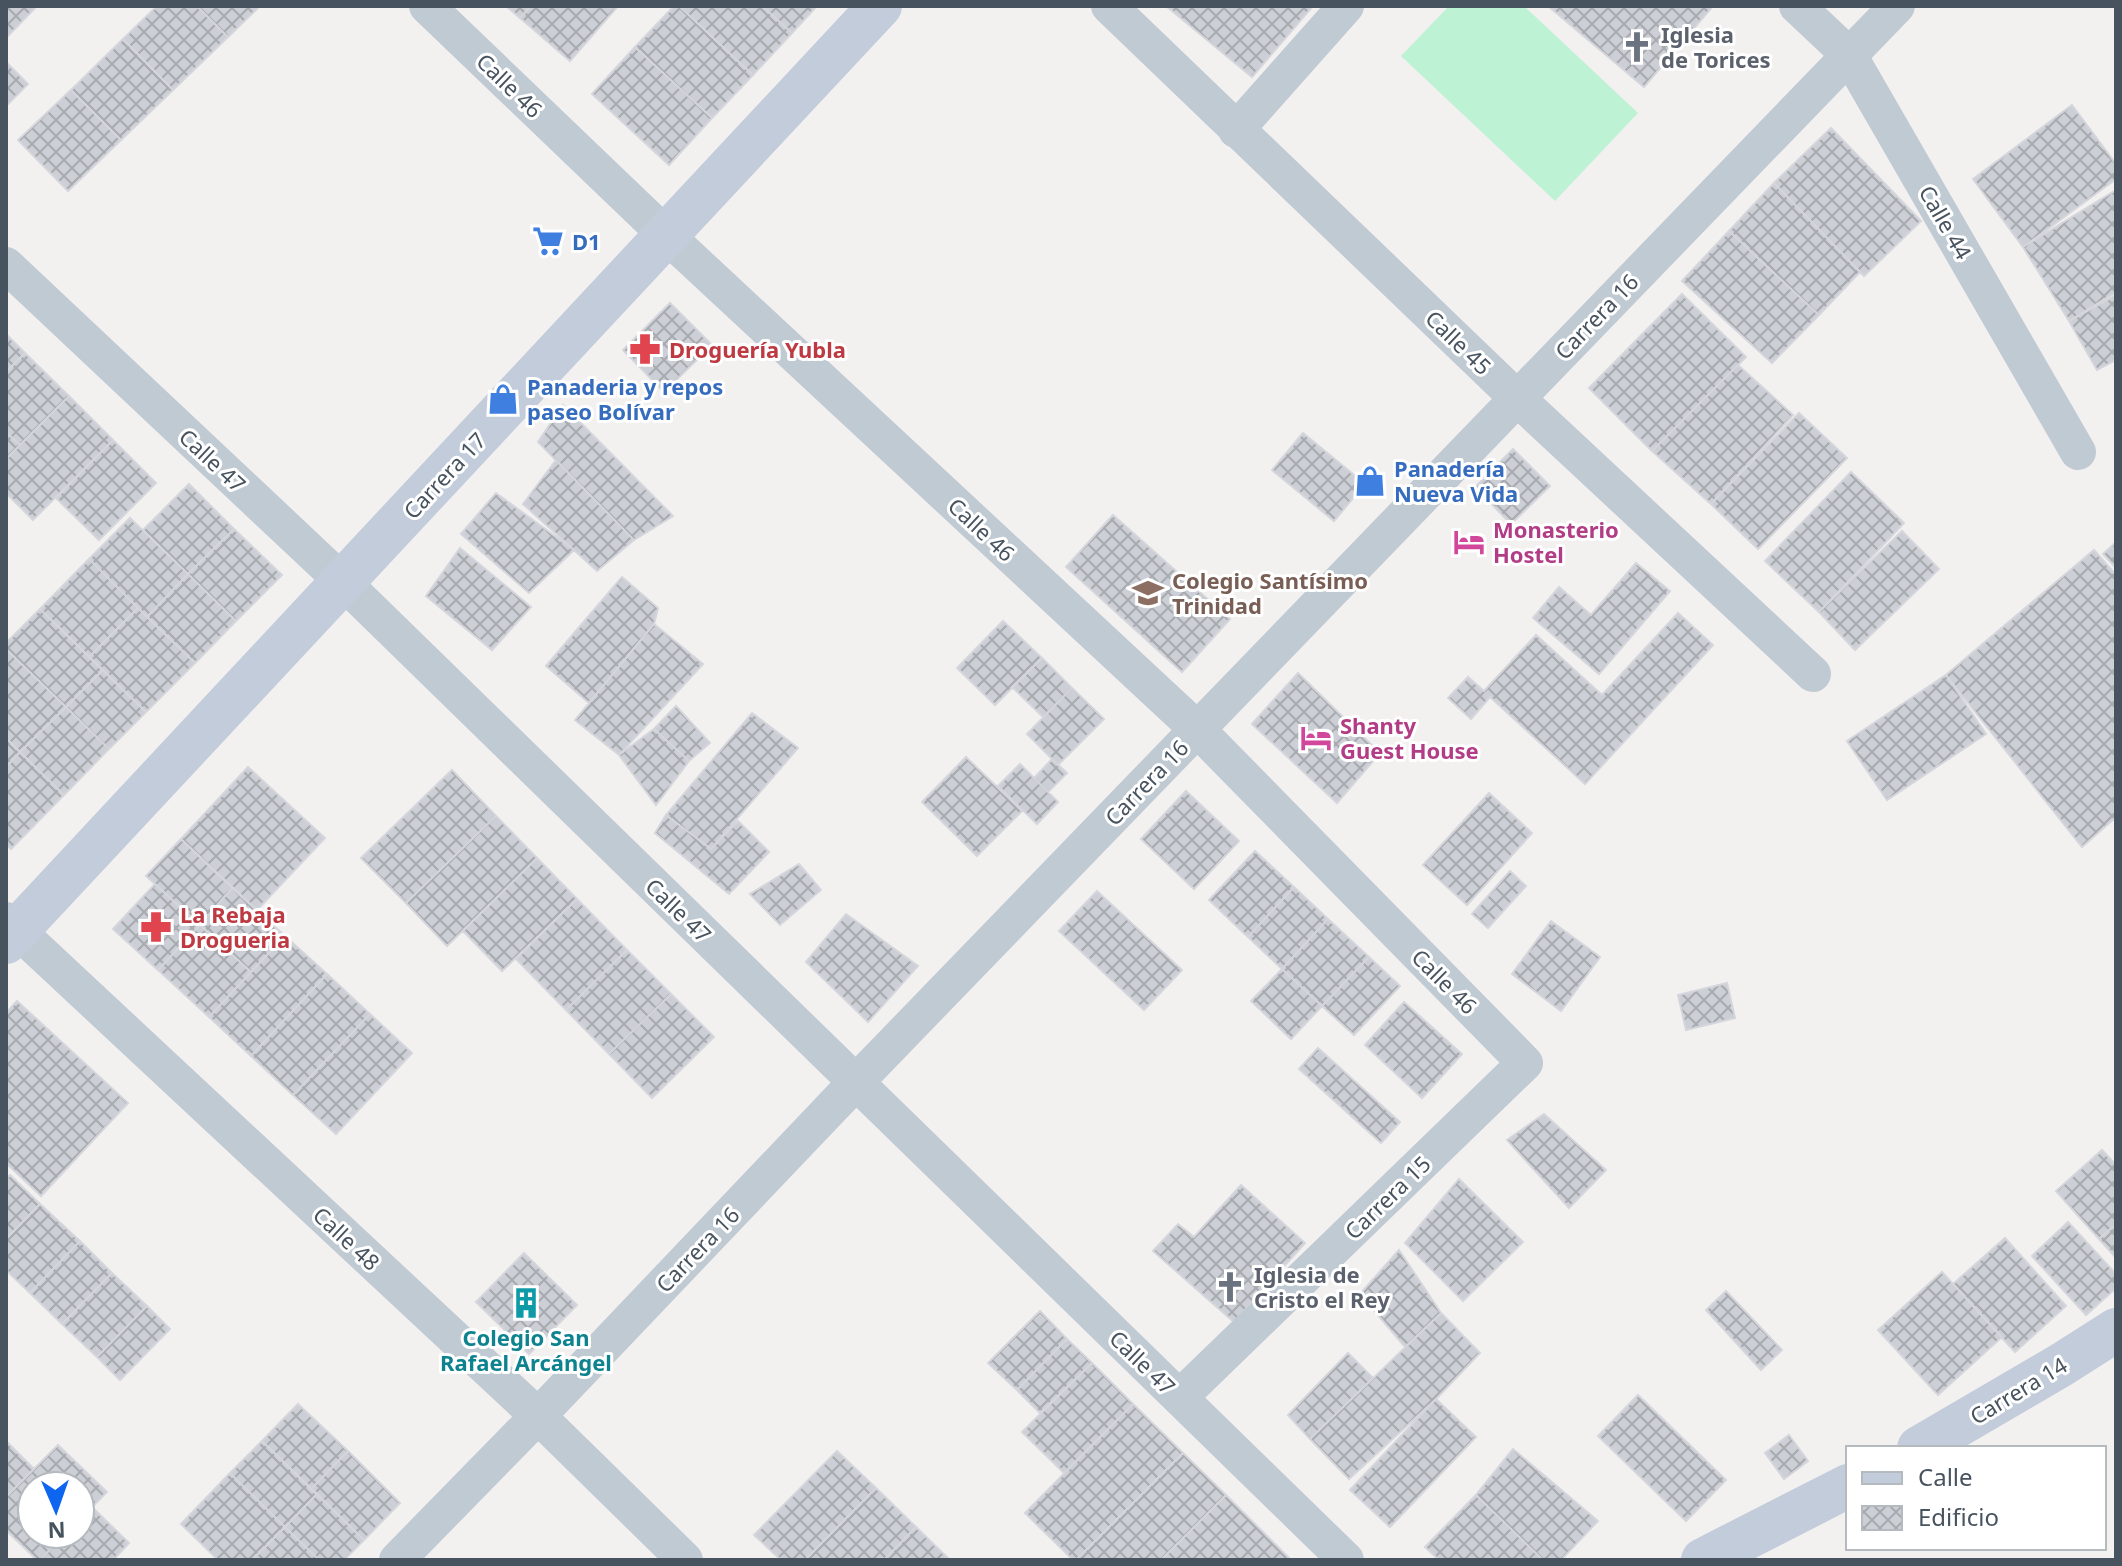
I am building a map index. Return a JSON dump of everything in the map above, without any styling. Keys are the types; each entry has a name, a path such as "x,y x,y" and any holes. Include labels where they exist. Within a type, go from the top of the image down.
{"main road":[{"name":"Carrera 17","path":"10,931 343,582 880,6"},
{"name":"Carrera 14","path":"1922,1446 2116,1330"},
{"path":"1703,1560 1846,1487"}],"street":[{"name":"Calle 46","path":"427,6 667,236 1197,729 1525,1063"},
{"name":"Calle 45","path":"1109,6 1517,398 1813,674"},
{"path":"1236,130 1346,6"},
{"name":"Calle 44","path":"1797,6 1849,55 2078,452"},
{"name":"Carrera 16","path":"397,1560 1897,6"},
{"name":"Calle 47","path":"6,265 343,582 1346,1560"},
{"name":"Calle 48","path":"10,931 538,1416 685,1560"},
{"name":"Carrera 15","path":"1180,1397 1525,1063"}],"green space":[{"path":"1449,6 1524,6 1638,113 1555,201 1401,56"}],"building":[{"path":"6,6 37,6 6,38"},
{"path":"157,6 197,6 228,37 173,90 123,39"},
{"path":"197,6 260,6 228,37"},
{"path":"506,6 531,6 520,18"},
{"path":"531,6 618,6 570,61 520,18"},
{"path":"674,6 679,6 753,75 712,118 635,47"},
{"path":"679,6 762,6 792,33 753,75"},
{"path":"762,6 817,6 792,33"},
{"path":"1166,6 1313,6 1252,77"},
{"name":"Iglesia de Torices","path":"1548,6 1713,6 1644,87"},
{"path":"123,39 173,90 121,140 71,90"},
{"path":"635,47 712,118 669,165 592,94"},
{"path":"6,62 28,84 6,106"},
{"path":"71,90 121,140 68,191 18,140"},
{"path":"2072,105 2116,164 2116,179 2023,247 1973,179"},
{"path":"1831,128 1921,221 1864,276 1774,183"},
{"path":"1774,183 1860,272 1819,315 1729,231"},
{"path":"2116,190 2116,292 2069,321 2023,247"},
{"path":"1729,231 1819,315 1772,363 1682,281"},
{"path":"1682,294 1746,357 1652,451 1589,388"},
{"path":"2116,295 2116,360 2097,370 2069,321"},
{"path":"670,303 712,345 664,392 623,350"},
{"path":"6,334 25,353 6,372"},
{"path":"25,353 69,396 20,445 6,432 6,372"},
{"path":"1738,365 1793,415 1711,504 1652,451"},
{"path":"69,396 113,440 33,520 6,493 6,459"},
{"path":"563,405 673,516 634,540 538,442"},
{"path":"1799,413 1847,458 1758,549 1711,504"},
{"path":"6,432 20,445 6,459"},
{"path":"1303,433 1365,484 1334,521 1272,470"},
{"path":"113,440 156,483 99,540 56,498"},
{"path":"1513,449 1550,486 1511,524 1475,487"},
{"path":"556,460 634,540 597,571 523,504"},
{"path":"1851,472 1904,523 1819,612 1765,561"},
{"path":"189,484 234,529 188,574 143,530"},
{"path":"496,493 574,550 529,593 461,534"},
{"name":"Colegio Santísimo Trinidad","path":"1113,515 1230,619 1182,672 1066,567"},
{"path":"130,518 188,574 147,617 89,559"},
{"path":"234,529 282,575 236,621 188,574"},
{"path":"1902,531 1939,569 1855,650 1819,612"},
{"path":"2116,542 2116,568 2103,554"},
{"path":"460,548 531,607 492,650 426,596"},
{"path":"2094,550 2116,575 2116,817 2082,847 1946,675"},
{"path":"89,559 138,608 89,657 40,609"},
{"path":"1636,563 1670,591 1599,674 1533,618 1559,587 1591,615"},
{"path":"188,574 236,621 195,663 147,617"},
{"path":"622,577 658,608 654,624 589,703 546,666"},
{"path":"138,608 195,663 146,712 89,657"},
{"path":"40,609 103,670 66,707 6,649 6,643"},
{"path":"1678,613 1713,645 1585,784 1490,697 1471,719 1448,698 1468,677 1484,691 1536,635 1602,695"},
{"path":"1003,621 1042,658 995,705 957,668"},
{"path":"654,624 703,664 619,755 575,720"},
{"path":"6,649 66,707 20,752 6,738"},
{"path":"1042,658 1072,688 1043,717 1012,687"},
{"path":"103,670 146,712 109,749 66,707"},
{"name":"Shanty Guest House","path":"1298,673 1380,753 1337,803 1252,724"},
{"path":"1946,675 1986,734 1887,800 1847,741"},
{"path":"1072,688 1104,719 1058,765 1027,734"},
{"path":"676,706 710,743 689,761 654,729"},
{"path":"66,707 109,749 64,795 20,752"},
{"path":"752,713 798,748 711,849 666,815"},
{"path":"654,729 689,761 656,805 619,755"},
{"path":"6,738 20,752 6,767"},
{"path":"20,752 64,795 11,849 6,844 6,767"},
{"path":"966,757 1022,811 977,856 922,802"},
{"path":"1052,759 1067,773 1048,792 1034,778"},
{"path":"1020,764 1058,802 1037,824 998,786"},
{"path":"248,767 325,838 257,910 181,839"},
{"path":"452,770 496,816 406,903 361,858"},
{"path":"1186,791 1239,841 1194,889 1141,839"},
{"path":"1489,793 1532,833 1467,905 1423,865"},
{"path":"666,815 711,849 738,821 769,852 729,894 655,833"},
{"path":"496,816 537,858 447,946 406,903"},
{"path":"181,839 232,888 200,925 146,876"},
{"path":"1255,851 1294,887 1248,937 1209,900"},
{"path":"537,858 577,899 502,971 463,931"},
{"path":"799,864 821,890 780,925 750,894"},
{"path":"1510,871 1526,886 1488,928 1472,914"},
{"name":"La Rebaja Drogueria","path":"155,884 200,925 158,970 113,929"},
{"path":"1294,887 1328,919 1282,969 1248,937"},
{"path":"232,888 285,936 251,972 200,925"},
{"path":"1097,891 1182,970 1144,1010 1059,931"},
{"path":"577,899 627,950 566,1010 516,959"},
{"path":"846,914 918,966 868,1022 806,962"},
{"path":"1328,919 1369,957 1322,1006 1282,969"},
{"path":"1551,921 1600,957 1561,1011 1512,974"},
{"path":"200,925 251,972 209,1017 158,970"},
{"path":"285,936 327,974 251,1056 209,1017"},
{"path":"627,950 671,994 609,1054 566,1010"},
{"path":"1369,957 1400,986 1354,1035 1322,1006"},
{"path":"1282,969 1322,1006 1291,1039 1251,1001"},
{"path":"327,974 370,1014 293,1095 251,1056"},
{"path":"1727,983 1735,1018 1686,1030 1678,995"},
{"path":"671,994 714,1037 652,1098 609,1054"},
{"path":"17,1001 128,1103 41,1196 6,1163 6,1013"},
{"path":"1404,1002 1462,1054 1422,1098 1365,1045"},
{"path":"370,1014 412,1053 336,1134 293,1095"},
{"path":"1318,1048 1400,1122 1381,1143 1299,1069"},
{"path":"1544,1114 1606,1170 1569,1208 1507,1140"},
{"path":"2102,1150 2116,1165 2116,1224 2099,1239 2056,1191"},
{"path":"10,1175 40,1204 6,1239 6,1179"},
{"path":"1459,1179 1523,1242 1463,1301 1405,1243"},
{"name":"Iglesia de Cristo el Rey","path":"1241,1185 1305,1243 1234,1322 1153,1251 1178,1224 1194,1237"},
{"path":"40,1204 80,1241 30,1293 6,1270 6,1239"},
{"path":"2068,1222 2116,1274 2116,1288 2086,1315 2032,1256"},
{"path":"2116,1224 2116,1258 2099,1239"},
{"path":"2005,1238 2066,1306 2015,1352 1953,1284"},
{"path":"80,1241 112,1273 62,1324 30,1293"},
{"path":"1399,1250 1441,1313 1405,1347 1360,1294"},
{"name":"Colegio San Rafael Arcángel","path":"524,1253 577,1305 529,1354 476,1302"},
{"path":"1942,1272 2002,1337 1938,1395 1878,1330"},
{"path":"112,1273 147,1306 97,1357 62,1324"},
{"path":"1726,1291 1782,1350 1761,1370 1706,1310"},
{"path":"147,1306 170,1329 120,1380 97,1357"},
{"path":"1040,1311 1067,1339 1017,1390 988,1363"},
{"path":"1441,1313 1480,1353 1436,1399 1349,1479 1310,1439"},
{"path":"1067,1339 1092,1363 1040,1413 1017,1390"},
{"path":"1348,1353 1373,1378 1310,1439 1288,1415"},
{"path":"1092,1363 1133,1404 1064,1473 1022,1432"},
{"path":"1638,1395 1726,1480 1686,1521 1598,1436"},
{"path":"1436,1399 1476,1437 1390,1527 1350,1490"},
{"path":"298,1404 348,1451 311,1489 262,1441"},
{"path":"1133,1404 1183,1453 1073,1560 1025,1513"},
{"path":"1789,1435 1808,1461 1784,1479 1765,1453"},
{"path":"6,1441 34,1469 16,1470 16,1487 6,1497"},
{"path":"262,1441 317,1494 285,1527 230,1473"},
{"path":"58,1445 84,1470 33,1470"},
{"path":"1513,1449 1598,1521 1561,1560 1543,1560 1476,1495"},
{"path":"348,1451 400,1503 364,1540 311,1489"},
{"path":"837,1451 876,1488 805,1560 781,1560 754,1535"},
{"path":"1183,1453 1226,1495 1161,1560 1076,1560"},
{"path":"230,1473 285,1527 252,1560 218,1560 181,1524"},
{"path":"96,1481 107,1492 96,1503"},
{"path":"16,1487 16,1540 6,1530 6,1497"},
{"path":"876,1488 916,1527 884,1560 805,1560"},
{"path":"317,1494 364,1540 344,1560 319,1560 285,1527"},
{"path":"1226,1495 1290,1559 1161,1560"},
{"path":"1476,1495 1543,1560 1439,1560 1425,1547"},
{"path":"96,1511 129,1543 113,1560 40,1560 50,1550 96,1550"},
{"path":"285,1527 319,1560 252,1560"},
{"path":"916,1527 950,1560 884,1560"},
{"path":"27,1550 50,1550 40,1560"}],"place":[{"name":"Iglesia de Torices","path":"1637,47"},
{"name":"D1","path":"548,241"},
{"name":"Droguería Yubla","path":"645,349"},
{"name":"Panaderia y repos paseo Bolívar","path":"503,399"},
{"name":"Panadería Nueva Vida","path":"1370,481"},
{"name":"Monasterio Hostel","path":"1469,542"},
{"name":"Colegio Santísimo Trinidad","path":"1148,593"},
{"name":"Shanty Guest House","path":"1316,738"},
{"name":"La Rebaja Drogueria","path":"156,927"},
{"name":"Iglesia de Cristo el Rey","path":"1230,1287"},
{"name":"Colegio San Rafael Arcángel","path":"526,1303"}]}
